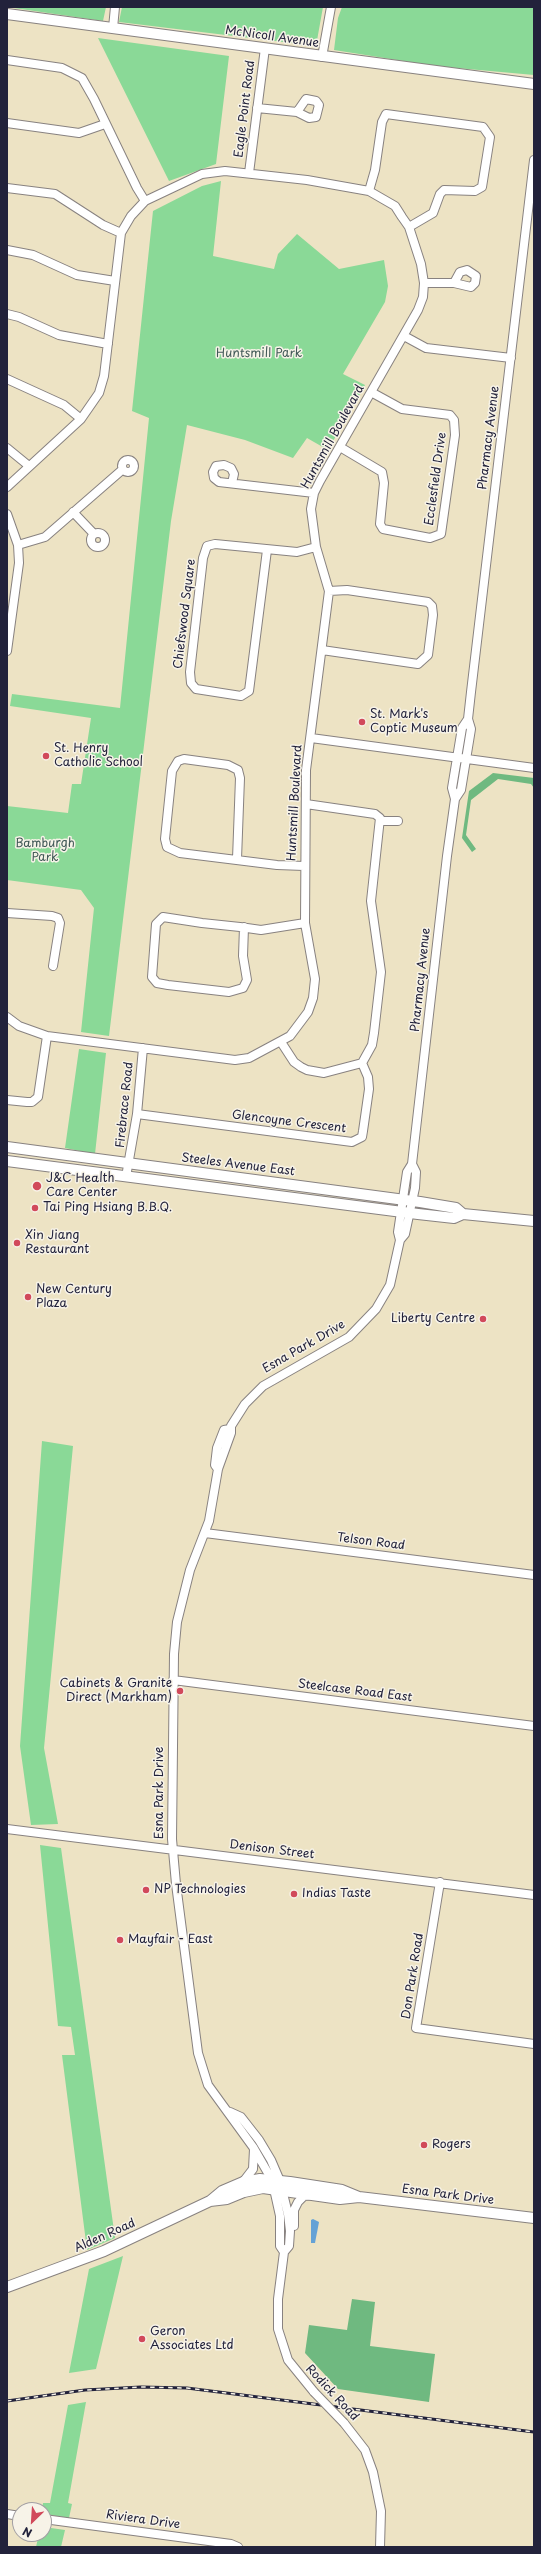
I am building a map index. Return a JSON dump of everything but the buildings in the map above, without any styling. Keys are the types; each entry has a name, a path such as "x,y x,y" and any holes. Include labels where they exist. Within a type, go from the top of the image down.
{"main road":[{"name":"McNicoll Avenue","path":"7,14 534,84"},
{"name":"Steeles Avenue East","path":"7,1147 456,1208 463,1214"},
{"name":"Steeles Avenue East","path":"7,1161 454,1218 463,1214 534,1221"},
{"name":"Alden Road","path":"210,2201 222,2191 243,2182 277,2185"},
{"name":"Alden Road","path":"7,2287 104,2251 210,2201 277,2185"},
{"name":"Esna Park Drive","path":"277,2185 315,2195 340,2199 359,2197 534,2218"},
{"name":"Esna Park Drive","path":"277,2185 342,2190 359,2197"}],"street":[{"path":"113,28 115,7"},
{"path":"322,57 331,7"},
{"name":"Eagle Point Road","path":"249,173 264,48"},
{"path":"7,60 62,68 74,72 86,83 104,124 137,188 146,201"},
{"path":"257,108 298,112"},
{"path":"369,191 375,170 382,122 386,114 484,127 490,137 482,187 475,191 444,190 433,213 409,227"},
{"path":"7,123 79,132 104,124"},
{"name":"Pharmacy Avenue","path":"455,799 461,790 471,729 468,719 534,160"},
{"name":"Huntsmill Boulevard","path":"7,487 81,419 99,393 104,376 121,233 131,216 146,201 205,173 219,171 249,173 369,191 394,206 409,227 424,283 418,310 314,493 311,521 316,548 329,590 306,770 304,866 305,923 315,979 313,998 303,1021 290,1036 281,1042 241,1060 47,1036 30,1031 7,1018"},
{"path":"7,188 55,194 103,225 121,233"},
{"path":"7,250 33,255 77,275 115,281"},
{"path":"424,283 454,283"},
{"path":"7,314 65,337 108,344"},
{"path":"404,336 426,348 511,358"},
{"path":"7,379 64,405 81,419"},
{"name":"Ecclesfield Drive","path":"340,447 382,472 384,484 380,524 383,529 430,538 441,534 455,435 454,420 450,415 402,409 371,392"},
{"path":"7,448 29,466"},
{"path":"18,545 42,539 122,470"},
{"path":"232,483 314,493"},
{"path":"73,512 94,534"},
{"path":"7,514 18,545 19,563 7,651"},
{"name":"Chiefswood Square","path":"267,550 249,691 241,696 196,689 191,684 190,672 204,550 210,545 215,544 297,552 316,548"},
{"path":"322,650 418,664 428,655 433,615 432,606 428,602 347,590 329,590"},
{"name":"Pharmacy Avenue","path":"405,1212 416,1172 412,1164 455,799 452,788 462,728 468,719"},
{"path":"310,738 534,768"},
{"path":"237,859 240,778 238,770 228,765 184,759 178,761 172,771 165,840 167,847 172,851 237,859 304,866"},
{"path":"281,1042 294,1062 307,1070 324,1073 362,1063 372,1045 380,972 371,901 380,821 375,814 306,804"},
{"path":"380,821 398,821"},
{"path":"7,913 52,916 58,918 60,923 53,966"},
{"path":"244,927 243,956 248,980 243,988 228,992 168,985 157,983 152,977 156,924 163,917 244,927 261,930 305,923"},
{"path":"7,1100 32,1102 38,1097 47,1036"},
{"name":"Firebrace Road","path":"126,1177 137,1114 143,1048"},
{"name":"Glencoyne Crescent","path":"137,1114 352,1142 362,1137 363,1130 368,1076 362,1063"},
{"name":"Esna Park Drive","path":"277,2185 253,2147 233,2122 230,2112 208,2085 201,2069 185,1954 173,1851 173,1680 175,1636 180,1604 205,1533 212,1508 218,1469 231,1433 230,1429 245,1404 263,1386 349,1337 368,1320 384,1298 390,1285 400,1240 398,1232 405,1212"},
{"name":"Telson Road","path":"205,1533 534,1575"},
{"name":"Steelcase Road East","path":"173,1680 534,1726"},
{"name":"Denison Street","path":"7,1829 173,1851 440,1882 534,1895"},
{"name":"Don Park Road","path":"440,1882 416,2028 534,2044"},
{"name":"Esna Park Drive","path":"230,2112 241,2117 259,2140 271,2160 277,2185"},
{"path":"243,2182 253,2169 253,2147"},
{"name":"Rodick Road","path":"277,2185 280,2216 280,2246 286,2249 277,2316 281,2345 293,2369 344,2423 365,2450 374,2472 381,2510 380,2547"},
{"path":"286,2249 293,2229 294,2210 298,2202 304,2196 315,2195"},
{"name":"Riviera Drive","path":"52,2519 231,2544 238,2547"}],"green space":[{"path":"7,7 106,7 103,21"},
{"path":"122,7 323,7 316,46 119,22"},
{"path":"342,7 534,7 534,75 435,66 334,50 338,18"},
{"path":"98,38 229,56 216,164 169,181"},
{"name":"Huntsmill Park","path":"221,181 213,256 274,269 278,254 297,234 339,269 384,260 388,286 385,302 343,374 365,385 328,450 307,438 293,458 245,440 187,425 171,521 109,1036 81,1032 94,908 81,890 7,880 7,806 68,813 72,784 81,784 91,718 10,706 12,694 120,708 149,418 132,411 153,211 202,186"},
{"path":"493,773 534,778 534,788 531,784 498,779 471,800 466,835 476,849 472,852 462,838 469,791"},
{"path":"79,1049 106,1053 95,1154 65,1148"},
{"path":"42,1441 73,1446 44,1748 58,1824 31,1825 20,1746"},
{"path":"40,1845 61,1848 115,2238 87,2250 62,2055 75,2055 71,2027 58,2026"},
{"path":"123,2256 96,2369 69,2373 89,2269"},
{"path":"352,2299 375,2302 370,2346 435,2354 429,2402 338,2389 305,2353 309,2325 347,2330"},
{"path":"86,2402 68,2503 72,2504 69,2518 52,2515 52,2502 50,2502 68,2405"},
{"path":"52,2528 65,2530 61,2547 36,2547 37,2542 52,2542"}],"water":[{"path":"313,2219 319,2222 315,2243 311,2243 311,2220"}],"railway":[{"path":"7,2401 85,2390 141,2387 187,2388 534,2432"}],"place":[{"name":"St. Mark's Coptic Museum","path":"362,722"},
{"name":"St. Henry Catholic School","path":"46,756"},
{"name":"J&C Health Care Center","path":"37,1186"},
{"name":"Tai Ping Hsiang B.B.Q.","path":"35,1208"},
{"name":"Xin Jiang Restaurant","path":"17,1243"},
{"name":"New Century Plaza","path":"28,1297"},
{"name":"Liberty Centre","path":"483,1319"},
{"name":"Cabinets & Granite Direct (Markham)","path":"180,1691"},
{"name":"NP Technologies","path":"146,1890"},
{"name":"Indias Taste","path":"294,1894"},
{"name":"Mayfair - East","path":"120,1940"},
{"name":"Rogers","path":"424,2145"},
{"name":"Geron Associates Ltd","path":"142,2339"}],"park label":[{"name":"Bamburgh Park","path":"45,851"}]}
